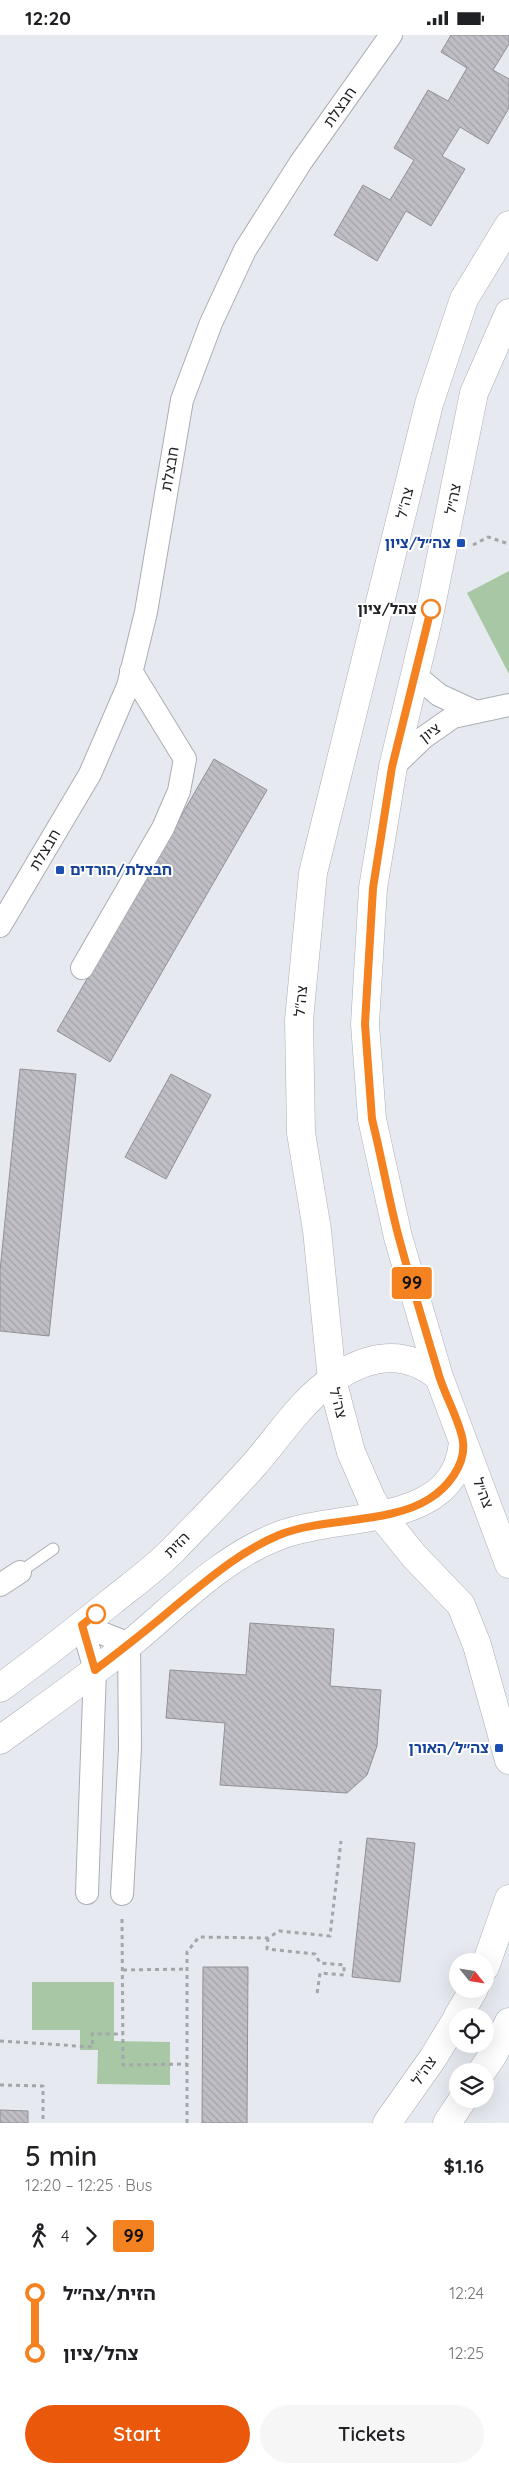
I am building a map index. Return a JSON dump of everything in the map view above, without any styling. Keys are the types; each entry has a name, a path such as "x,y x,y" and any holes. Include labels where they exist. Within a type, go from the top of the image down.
{"main road":[{"name":"צה\"ל","path":"509,225 464,299 429,404 313,873 299,1020 302,1133 317,1229 332,1380 351,1452 371,1498 381,1515 414,1556 462,1605 477,1645 509,1760"},
{"name":"צה״ל","path":"509,313 474,393 429,616 392,767 372,897 365,1024 372,1119 398,1237 439,1377 509,1564"},
{"path":"332,1380 373,1359 388,1357 400,1357 414,1362 430,1369 439,1377"},
{"name":"הזית","path":"0,1687 82,1625 172,1551 252,1467 304,1405 332,1380"},
{"path":"0,1741 129,1645 223,1567 252,1548 280,1535 331,1522 381,1515 420,1504 431,1498 447,1484 456,1472 463,1441"},
{"path":"490,1953 509,1899"},
{"path":"488,2063 509,2022"},
{"name":"צה\"ל","path":"387,2123 434,2058 449,2032"},
{"path":"447,2123 458,2108"}],"street":[{"name":"חבצלת","path":"0,926 90,774 128,685 146,612 182,400 211,323 250,242 301,162 391,35"},
{"path":"82,968 163,828 179,791 185,759 131,671"},
{"path":"415,675 439,695 474,711"},
{"name":"ציון","path":"392,767 438,726 453,717 509,705"},
{"path":"0,1585 20,1572"},
{"path":"82,1625 129,1645 130,1748 122,1894"},
{"path":"82,1625 95,1670 87,1893"}],"lane":[{"path":"20,1572 53,1549"}],"path":[{"path":"186,2123 187,1952 199,1937 268,1938 279,1931 330,1936 341,1841"},
{"path":"122,1894 123,2065 187,2064"},
{"path":"268,1938 267,1949 314,1954 320,1963 344,1965 344,1975 320,1973 318,1994"},
{"path":"123,1970 187,1969"},
{"path":"0,2041 93,2047 92,2034 123,2034"},
{"path":"0,2085 43,2086 43,2123"}],"green space":[{"path":"509,571 509,674 467,593"},
{"path":"32,1982 114,1982 114,2041 170,2042 170,2085 97,2084 98,2050 80,2050 80,2030 32,2030"}],"building":[{"path":"451,35 509,35 509,44 493,70 509,79 509,108 488,144 460,127 442,156 465,169 431,226 406,211 377,261 334,235 363,185 390,200 414,160 394,148 428,90 448,101 467,68 441,52"},
{"path":"214,759 267,790 110,1062 57,1031"},
{"path":"20,1069 76,1074 49,1336 0,1331 0,1271"},
{"path":"171,1074 211,1095 166,1179 125,1157"},
{"path":"250,1623 334,1629 330,1686 381,1690 377,1746 367,1775 347,1793 220,1785 225,1723 166,1718 170,1670 246,1675"},
{"path":"367,1838 415,1843 400,1982 352,1977"},
{"path":"203,1967 248,1967 247,2123 202,2123"},
{"path":"0,2110 28,2111 28,2123 0,2123"}],"bus line":[{"name":"99","path":"96,1614 82,1625 95,1670 129,1645 223,1567 252,1548 280,1535 331,1522 405,1510 420,1504 431,1498 447,1484 456,1472 460,1461 463,1441 439,1377 398,1237 372,1119 365,1024 373,888 392,767 431,609"}],"place":[{"name":"צה״ל/ציון","path":"461,543"},
{"name":"צהל/ציון","path":"431,609"},
{"name":"חבצלת/הורדים","path":"60,870"},
{"name":"צה״ל/האורן","path":"499,1748"}]}
